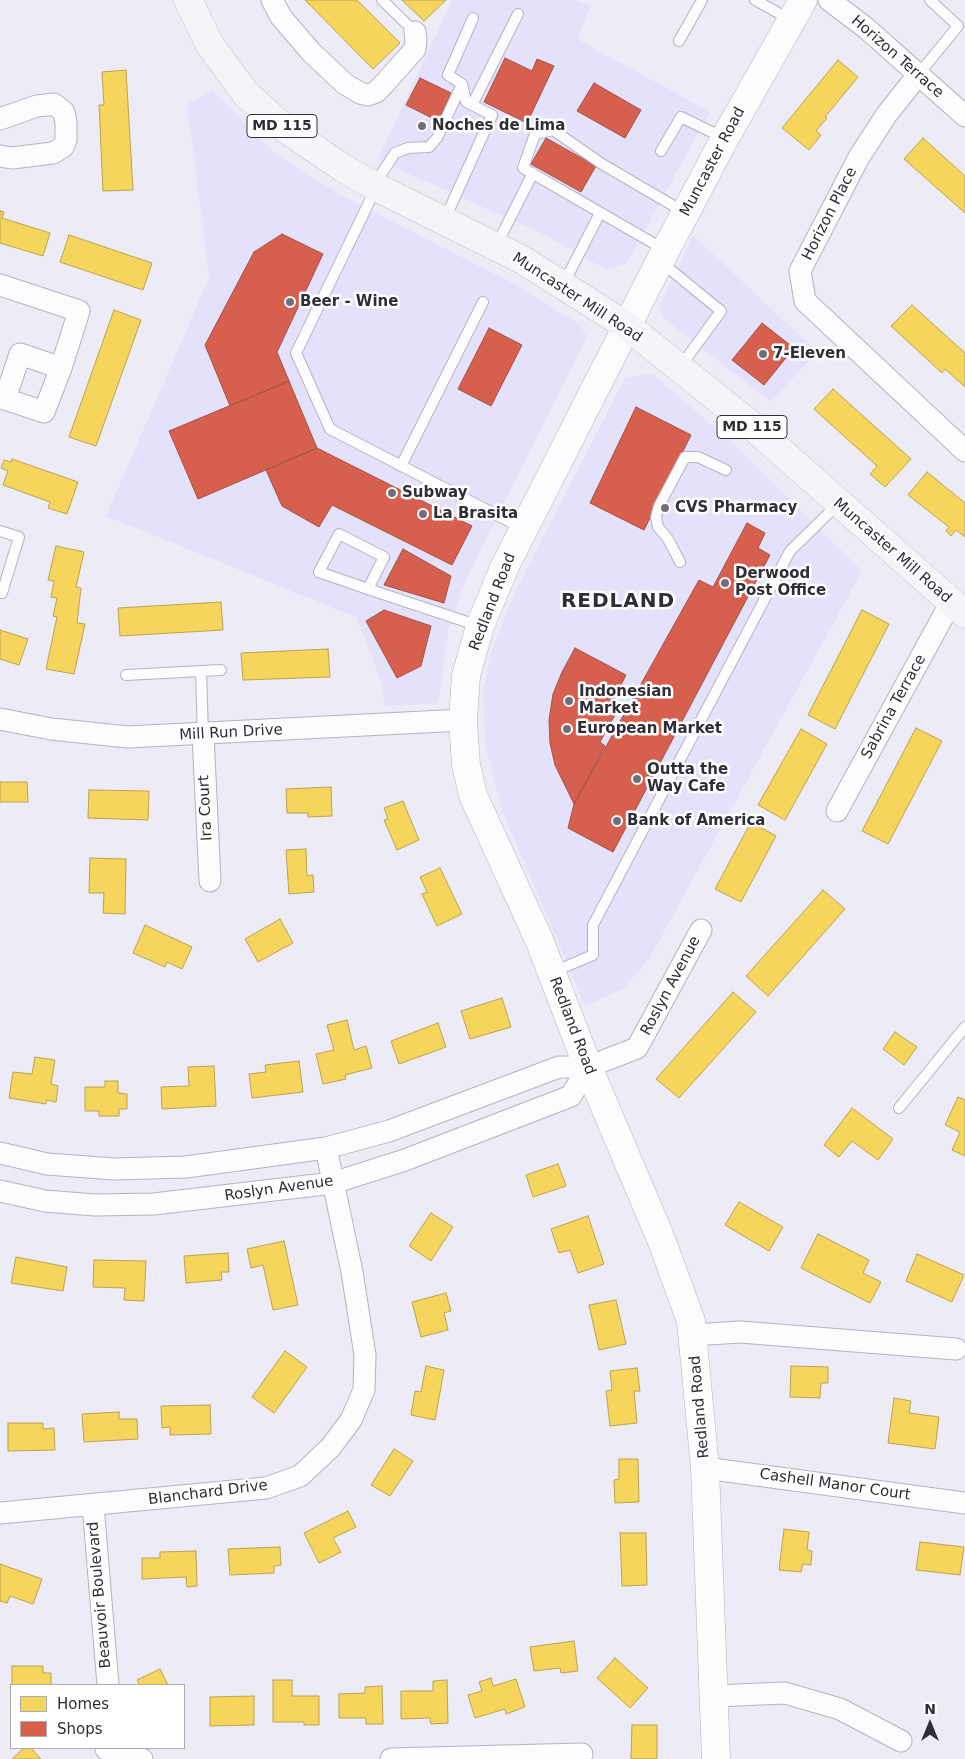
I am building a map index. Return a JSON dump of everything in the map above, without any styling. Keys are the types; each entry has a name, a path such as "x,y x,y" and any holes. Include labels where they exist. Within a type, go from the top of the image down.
{"main road":[{"name":"Muncaster Mill Road","path":"188,0 210,45 246,94 284,128 343,168 521,259 627,326 752,426 958,608"},
{"name":"Muncaster Road","path":"627,326 725,138 797,10"},
{"name":"Redland Road","path":"627,326 523,529 480,626 466,676 463,720 466,765 473,795 540,942 588,1067 662,1239 692,1321 705,1468 716,1759"}],"street":[{"path":"272,0 281,16 311,52 345,84 360,94 368,95 376,92 415,50 415,32"},
{"name":"Horizon Terrace","path":"829,0 866,28 965,116"},
{"name":"Horizon Place","path":"918,75 887,114 859,157 800,271 804,301 965,451"},
{"path":"0,119 37,106 54,104 64,112 66,122 66,140 63,147 53,153 12,158 0,156"},
{"path":"0,285 79,311 61,368"},
{"name":"Sabrina Terrace","path":"837,811 958,608"},
{"name":"Mill Run Drive","path":"0,719 88,734 128,737 203,735 463,720"},
{"name":"Ira Court","path":"203,735 210,881"},
{"name":"Roslyn Avenue","path":"0,1153 47,1164 114,1169 186,1167 326,1148 388,1131 559,1067 588,1067 637,1048 701,930"},
{"name":"Roslyn Avenue","path":"0,1191 45,1201 95,1205 154,1204 333,1183 405,1160 571,1096 588,1067"},
{"name":"Blanchard Drive","path":"0,1513 266,1488 300,1476 330,1448 351,1420 364,1390 365,1355 352,1272 326,1148"},
{"path":"693,1335 740,1332 956,1348"},
{"name":"Cashell Manor Court","path":"705,1468 965,1503"},
{"name":"Beauvoir Boulevard","path":"93,1505 108,1684"},
{"path":"714,1696 785,1694 840,1709 901,1741"},
{"path":"104,1752 142,1759"},
{"path":"391,1759 582,1754"}],"lane":[{"path":"382,0 415,32"},
{"path":"679,41 702,0"},
{"path":"755,0 797,10"},
{"path":"918,75 961,29 930,0"},
{"path":"472,105 518,14"},
{"path":"444,221 492,115 466,102 462,84 448,74 473,18"},
{"path":"462,84 437,138 428,147 408,148 395,153 375,186 296,353 330,429 523,529"},
{"path":"661,151 681,117 725,138"},
{"path":"679,368 722,311 663,256 600,213 523,168 536,134 553,130 602,164 686,213"},
{"path":"496,247 532,173"},
{"path":"562,286 600,213"},
{"path":"401,466 483,302"},
{"path":"680,562 668,539 658,527 656,517 659,506 685,456 698,457 726,470"},
{"path":"552,973 593,956 593,925 790,551 839,504"},
{"path":"0,531 19,537 2,593 0,593"},
{"path":"368,589 384,557 339,534 319,572 368,589 480,626"},
{"path":"126,675 221,670"},
{"path":"201,671 203,735"},
{"path":"898,1108 965,1027"}],"shaded area":[{"path":"452,0 577,0 591,6 577,39 710,112 626,264 607,270 541,233 378,160"},
{"path":"213,91 275,154 339,194 514,284 579,324 587,337 464,584 449,628 438,703 384,706 382,683 356,617 106,516 209,278 187,104"},
{"path":"693,235 817,352 771,402 663,318 659,308"},
{"path":"652,374 735,445 862,571 649,959 623,989 585,1006 502,810 485,745 483,690 492,649 517,588 625,378"}],"building: Homes":[{"path":"305,0 357,0 400,43 373,69"},
{"path":"402,0 446,0 424,21"},
{"path":"838,60 858,77 825,117 827,118 816,131 821,135 809,150 782,128"},
{"path":"126,70 133,190 103,191 99,105 104,105 102,72"},
{"path":"923,138 965,176 965,213 904,159"},
{"path":"0,211 4,212 2,218 50,233 43,256 0,243"},
{"path":"69,235 152,263 143,290 60,262"},
{"path":"912,305 965,353 965,387 945,369 942,373 891,326"},
{"path":"114,310 141,320 96,446 69,437"},
{"path":"833,389 911,459 885,487 870,474 877,466 814,409"},
{"path":"12,459 78,482 67,514 48,508 50,502 3,485 8,471 1,468 4,460 11,462"},
{"path":"927,472 965,503 965,537 956,530 951,536 946,531 949,527 908,495"},
{"path":"56,546 84,552 76,587 81,588 77,623 85,624 74,674 46,669 57,617 53,616 57,598 51,597 54,581 48,580"},
{"path":"221,602 223,630 120,636 118,608"},
{"path":"862,610 889,624 835,729 808,715"},
{"path":"0,630 28,639 19,665 0,659"},
{"path":"328,649 330,677 243,680 241,653"},
{"path":"916,728 942,741 888,844 862,831"},
{"path":"801,729 827,744 785,820 758,805"},
{"path":"0,782 27,782 28,802 0,802"},
{"path":"331,787 332,816 308,817 308,813 287,813 286,789"},
{"path":"89,790 149,791 148,820 88,818"},
{"path":"403,801 419,840 397,850 384,820 388,819 384,808"},
{"path":"751,822 776,836 741,902 715,889"},
{"path":"306,849 307,876 313,875 314,892 289,894 286,850"},
{"path":"90,858 126,859 125,914 103,913 104,893 89,893"},
{"path":"440,868 462,914 437,926 422,894 427,892 420,877"},
{"path":"823,890 845,909 768,996 746,976"},
{"path":"280,919 293,943 258,962 245,939"},
{"path":"145,925 192,947 182,969 167,962 165,967 133,953"},
{"path":"733,992 756,1012 679,1098 656,1079"},
{"path":"502,998 511,1027 470,1039 461,1011"},
{"path":"347,1020 354,1050 366,1046 372,1068 345,1075 346,1079 323,1084 316,1054 334,1050 327,1025"},
{"path":"438,1023 446,1047 399,1064 391,1041"},
{"path":"895,1032 917,1047 904,1065 883,1049"},
{"path":"35,1057 55,1060 51,1084 58,1086 56,1102 46,1100 46,1104 9,1098 13,1072 32,1074"},
{"path":"299,1061 303,1092 252,1098 249,1074 266,1072 265,1065"},
{"path":"214,1066 216,1106 162,1109 161,1087 189,1086 188,1067"},
{"path":"105,1081 118,1081 118,1093 127,1094 127,1109 119,1109 119,1116 99,1116 99,1111 85,1111 85,1087 105,1087"},
{"path":"958,1097 965,1100 965,1156 952,1150 960,1132 945,1125"},
{"path":"852,1108 893,1139 878,1160 852,1141 839,1157 824,1145"},
{"path":"558,1164 566,1186 533,1197 526,1175"},
{"path":"739,1202 783,1227 769,1251 725,1225"},
{"path":"431,1213 453,1227 431,1261 409,1246"},
{"path":"588,1216 604,1264 578,1273 570,1250 559,1253 551,1229"},
{"path":"818,1234 869,1260 863,1273 881,1282 870,1303 801,1268"},
{"path":"284,1241 298,1305 273,1310 263,1265 251,1268 247,1249"},
{"path":"228,1253 229,1272 221,1272 222,1280 186,1283 184,1256"},
{"path":"917,1254 964,1275 952,1302 906,1281"},
{"path":"16,1257 67,1267 63,1291 11,1283"},
{"path":"94,1260 146,1261 144,1301 124,1300 125,1288 93,1287"},
{"path":"446,1293 451,1311 444,1313 448,1330 421,1337 412,1302"},
{"path":"616,1300 626,1344 599,1350 589,1305"},
{"path":"285,1351 307,1367 274,1413 252,1397"},
{"path":"426,1366 444,1370 435,1420 411,1415 415,1391 421,1392"},
{"path":"791,1366 828,1367 828,1383 821,1383 820,1398 790,1397"},
{"path":"637,1368 640,1391 634,1391 637,1423 610,1426 606,1391 612,1390 610,1371"},
{"path":"894,1398 911,1401 909,1413 939,1417 935,1449 888,1443"},
{"path":"210,1405 211,1434 170,1435 170,1427 162,1428 161,1406"},
{"path":"119,1412 119,1419 137,1419 138,1439 84,1442 82,1414"},
{"path":"8,1423 43,1423 43,1429 54,1428 55,1450 8,1451"},
{"path":"394,1449 413,1461 390,1496 371,1485"},
{"path":"619,1459 638,1459 639,1502 615,1503 614,1480 619,1479"},
{"path":"348,1511 356,1527 333,1538 341,1552 319,1563 304,1533"},
{"path":"784,1529 809,1532 807,1550 812,1551 811,1565 803,1564 801,1572 779,1570"},
{"path":"620,1533 646,1533 647,1585 622,1586"},
{"path":"920,1542 964,1547 960,1575 916,1570"},
{"path":"280,1547 281,1565 274,1566 274,1573 230,1575 228,1549"},
{"path":"196,1551 197,1586 187,1587 186,1577 142,1579 142,1558 160,1558 160,1552"},
{"path":"0,1564 42,1579 33,1604 10,1596 7,1603 0,1601"},
{"path":"574,1641 578,1671 561,1673 560,1668 534,1671 530,1647"},
{"path":"615,1658 648,1688 630,1708 597,1678"},
{"path":"12,1666 43,1666 43,1673 51,1673 51,1684 12,1684"},
{"path":"160,1669 168,1684 139,1684 137,1680"},
{"path":"491,1678 493,1686 516,1679 525,1707 506,1714 505,1709 475,1718 468,1695 482,1691 479,1682"},
{"path":"273,1680 292,1680 292,1696 319,1696 319,1725 304,1725 304,1722 273,1722"},
{"path":"447,1680 448,1723 431,1724 430,1718 401,1719 401,1691 433,1691 433,1681"},
{"path":"382,1686 383,1724 366,1724 366,1718 339,1718 339,1694 365,1693 365,1687"},
{"path":"254,1696 254,1725 210,1726 210,1697"},
{"path":"632,1725 657,1725 657,1759 631,1759"},
{"path":"23,1749 32,1749 41,1759 12,1759"}],"building: Shops":[{"path":"505,58 532,71 537,59 554,66 527,123 484,102"},
{"path":"420,78 451,93 438,121 406,105"},
{"path":"594,83 641,110 625,138 577,111"},
{"path":"546,138 596,166 581,192 531,164"},
{"path":"282,234 323,254 277,352 289,381 230,406 205,345 254,252"},
{"name":"7-Eleven","path":"762,323 794,348 764,385 732,360"},
{"path":"489,328 522,345 491,406 458,389"},
{"path":"289,381 317,448 198,499 169,431"},
{"path":"636,407 691,435 644,530 590,503"},
{"path":"317,448 472,526 452,565 332,505 319,527 282,506 266,470"},
{"path":"747,523 765,533 758,548 770,555 613,852 568,828 574,804 699,580 713,587"},
{"path":"403,549 451,576 444,603 384,585"},
{"path":"384,610 431,626 421,666 397,678 366,621"},
{"path":"575,648 626,675 612,703 620,706 600,742 605,746 574,804 555,765 550,743 549,720 553,694"}],"place":[{"name":"Noches de Lima","path":"422,126"},
{"name":"Beer - Wine","path":"290,302"},
{"name":"7-Eleven","path":"763,354"},
{"name":"Subway","path":"392,493"},
{"name":"CVS Pharmacy","path":"665,508"},
{"name":"La Brasita","path":"423,514"},
{"name":"Derwood Post Office","path":"725,583"},
{"name":"Indonesian Market","path":"569,701"},
{"name":"European Market","path":"567,729"},
{"name":"Outta the Way Cafe","path":"637,779"},
{"name":"Bank of America","path":"617,821"}],"district":[{"name":"REDLAND","path":"618,602"}]}
